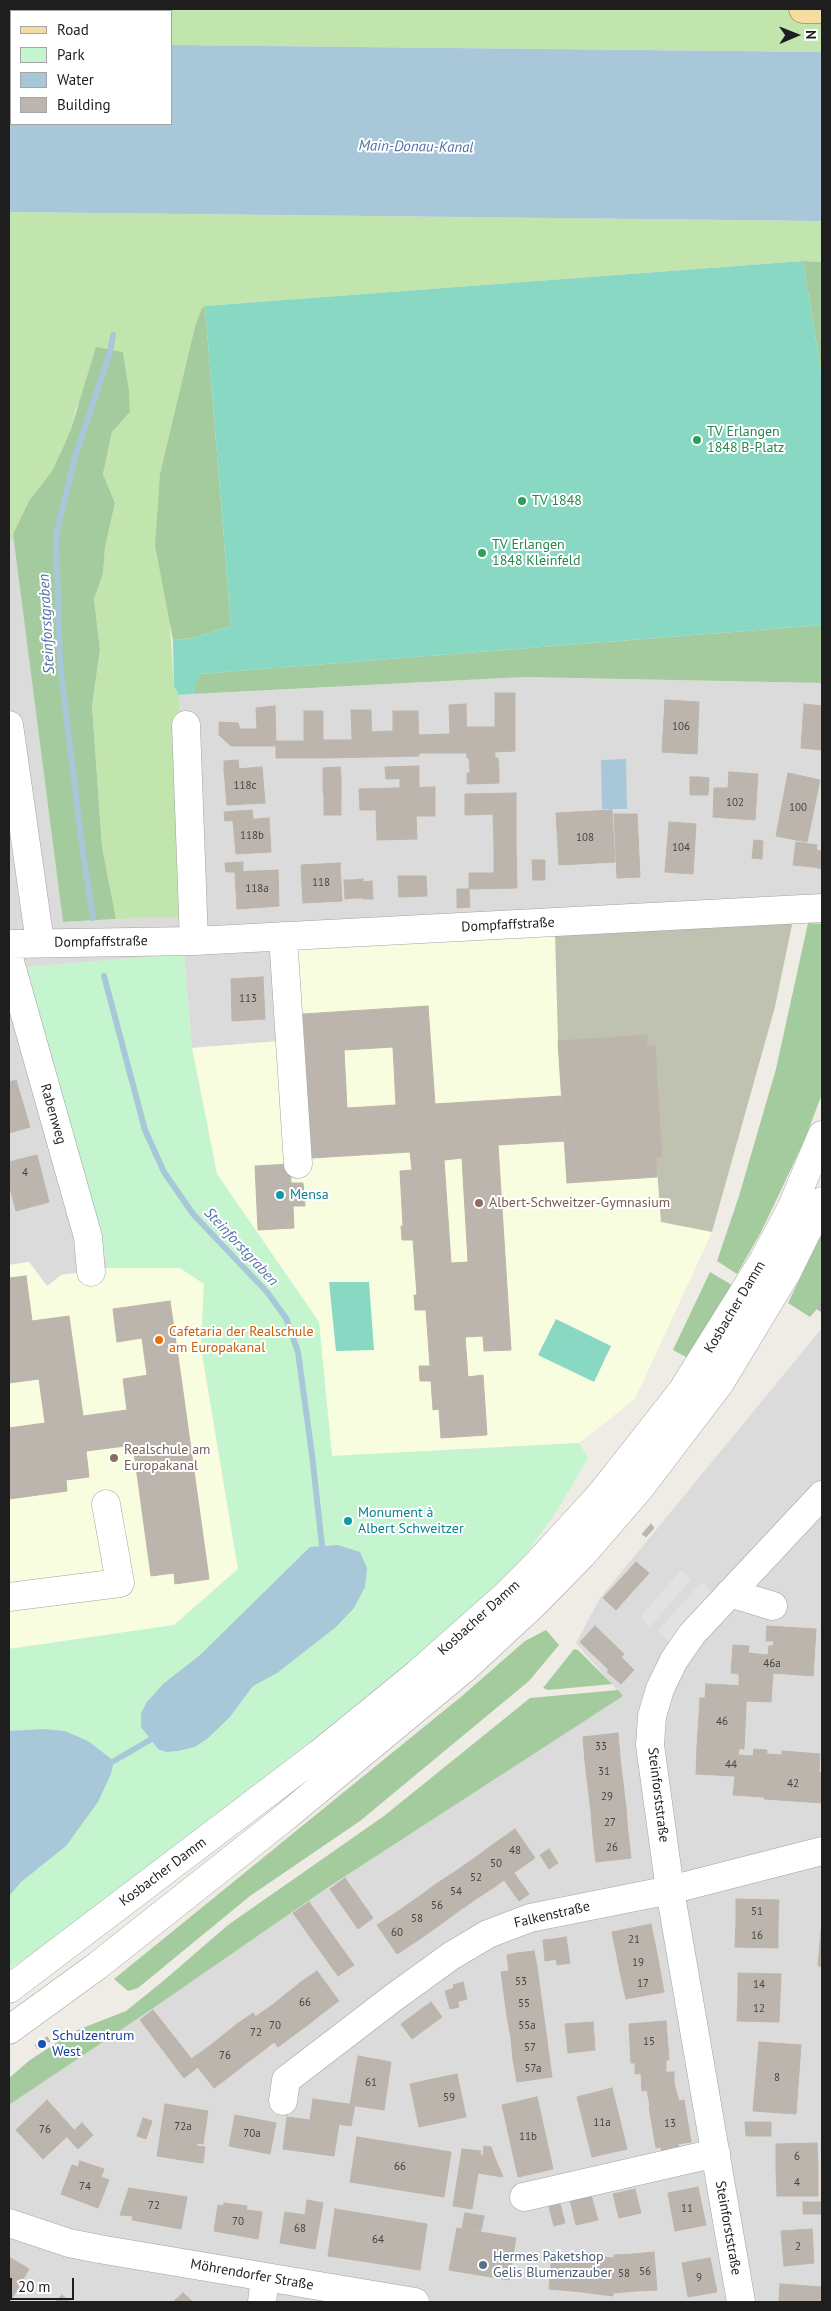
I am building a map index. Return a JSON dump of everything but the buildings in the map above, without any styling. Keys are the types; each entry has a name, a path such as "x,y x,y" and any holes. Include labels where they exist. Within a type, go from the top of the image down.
{"main road":[{"path":"803,9 822,9"}],"street":[{"path":"9,725 40,943"},
{"path":"186,725 194,941"},
{"name":"Dompfaffstraße","path":"9,944 194,941 822,908"},
{"path":"282,936 298,1164"},
{"name":"Rabenweg","path":"9,958 88,1237 91,1272"},
{"name":"Kosbacher Damm","path":"9,1989 320,1753 417,1674 505,1596 537,1564 601,1494 682,1391 763,1261 791,1209 822,1135"},
{"name":"Kosbacher Damm","path":"9,2030 98,1966 284,1818 458,1674 536,1603 582,1555 640,1488 720,1383 782,1280 822,1201"},
{"name":"Steinforststraße","path":"741,2302 670,1890 650,1744 652,1716 660,1689 674,1660 692,1634 822,1495"},
{"path":"9,1597 120,1583 106,1504"},
{"path":"730,1593 773,1606"},
{"name":"Falkenstraße","path":"283,2101 286,2080 451,1956 488,1934 530,1918 670,1890 822,1851"},
{"path":"524,2197 716,2153"},
{"name":"Möhrendorfer Straße","path":"9,2216 20,2227 69,2243 264,2290 415,2302"}],"shaded area":[{"path":"9,540 14,540 63,922 181,916 179,695 524,677 822,683 822,924 793,920 280,1041 192,1048 184,954 27,967 108,1268 47,1286 29,1262 9,1265"},
{"name":"Albert-Schweitzer-Gymnasium","path":"793,920 775,1007 712,1232 635,1399 579,1443 332,1456 319,1322 217,1174 192,1048 280,1041 274,949"},
{"path":"793,920 775,1007 712,1232 661,1222 656,1157 662,1157 655,1047 647,1047 647,1036 558,1041 555,933"},
{"name":"Realschule am Europakanal","path":"29,1262 47,1286 61,1275 108,1268 180,1268 204,1284 201,1348 238,1569 174,1625 9,1649 9,1265"},
{"path":"822,1328 822,2302 9,2302 9,2105 327,1888 622,1696 576,1643 600,1598"},
{"path":"681,1570 691,1579 650,1627 640,1617"},
{"path":"702,1582 714,1593 669,1642 657,1631"}],"green space":[{"path":"9,9 822,9 822,52 172,45 172,10 10,10 9,44"},
{"path":"9,212 822,221 822,262 803,261 206,306 201,310 160,474 174,686 179,695 181,917 116,919 102,847 92,706 100,650 94,599 103,575 105,547 115,503 103,474 112,432 130,412 129,390 123,352 76,408 71,429 52,471 29,501 13,534 14,540 9,540"},
{"path":"803,261 822,262 822,377"},
{"name":"TV 1848","path":"803,261 822,377 822,625 200,674 193,694 179,695 174,686 173,640 192,638 231,626 205,306"},
{"path":"205,306 231,626 192,638 173,640 155,545 160,474 195,327 201,310"},
{"path":"96,347 123,352 129,390 130,412 112,432 103,474 115,503 105,547 103,574 94,599 100,650 92,706 102,847 116,919 63,922 13,534 29,501 52,471 64,445 71,429"},
{"path":"822,625 822,683 524,677 193,694 199,674"},
{"path":"808,923 822,924 822,1094 805,1139 781,1190 761,1232 737,1274 717,1261 739,1196 776,1069"},
{"path":"184,954 192,1048 217,1174 319,1322 332,1456 579,1443 588,1458 555,1514 523,1558 475,1609 395,1677 40,1950 9,1968 9,1649 174,1625 238,1569 201,1347 204,1284 180,1268 108,1268 27,967"},
{"path":"822,1233 822,1303 810,1317 788,1303"},
{"path":"710,1272 732,1285 688,1358 673,1350"},
{"path":"329,1282 369,1282 374,1350 336,1351"},
{"path":"556,1319 611,1346 594,1382 538,1355"},
{"path":"546,1630 559,1645 529,1681 360,1821 250,1896 138,1988 128,1991 114,1979 462,1696 525,1641"},
{"path":"574,1649 578,1650 612,1684 548,1690 543,1688"},
{"path":"618,1690 623,1696 327,1888 9,2105 9,2078 30,2060 75,2031 126,2011 228,1925 384,1816 530,1698"}],"water":[{"name":"Main-Donau-Kanal","path":"9,44 10,125 172,125 172,45 822,52 822,221 9,212"},
{"path":"626,759 627,809 602,809 601,760"},
{"path":"338,1545 360,1552 367,1568 365,1587 354,1608 336,1627 277,1673 253,1686 229,1718 207,1739 195,1747 178,1751 166,1752 158,1749 141,1727 141,1714 146,1703 163,1684 200,1655 310,1547"},
{"path":"43,1729 65,1731 88,1741 114,1761 111,1774 98,1802 66,1846 21,1882 9,1896 9,1731"}],"waterway":[{"name":"Steinforstgraben","path":"93,918 83,854 60,663 56,536 75,457 110,352 113,335"},
{"name":"Steinforstgraben","path":"104,976 145,1130 164,1172 193,1214 267,1292 286,1318 298,1352 322,1546"},
{"name":"Steinforstgraben","path":"114,1761 150,1740"}],"place":[{"name":"TV Erlangen 1848 B-Platz","path":"697,440"},
{"name":"TV 1848","path":"522,501"},
{"name":"TV Erlangen 1848 Kleinfeld","path":"482,553"},
{"name":"Mensa","path":"280,1195"},
{"name":"Albert-Schweitzer-Gymnasium","path":"479,1203"},
{"name":"Cafetaria der Realschule am Europakanal","path":"159,1340"},
{"name":"Realschule am Europakanal","path":"114,1458"},
{"name":"Monument à Albert Schweitzer","path":"348,1521"},
{"name":"Schulzentrum West","path":"42,2044"},
{"name":"Hermes Paketshop Gelis Blumenzauber","path":"483,2265"}]}
